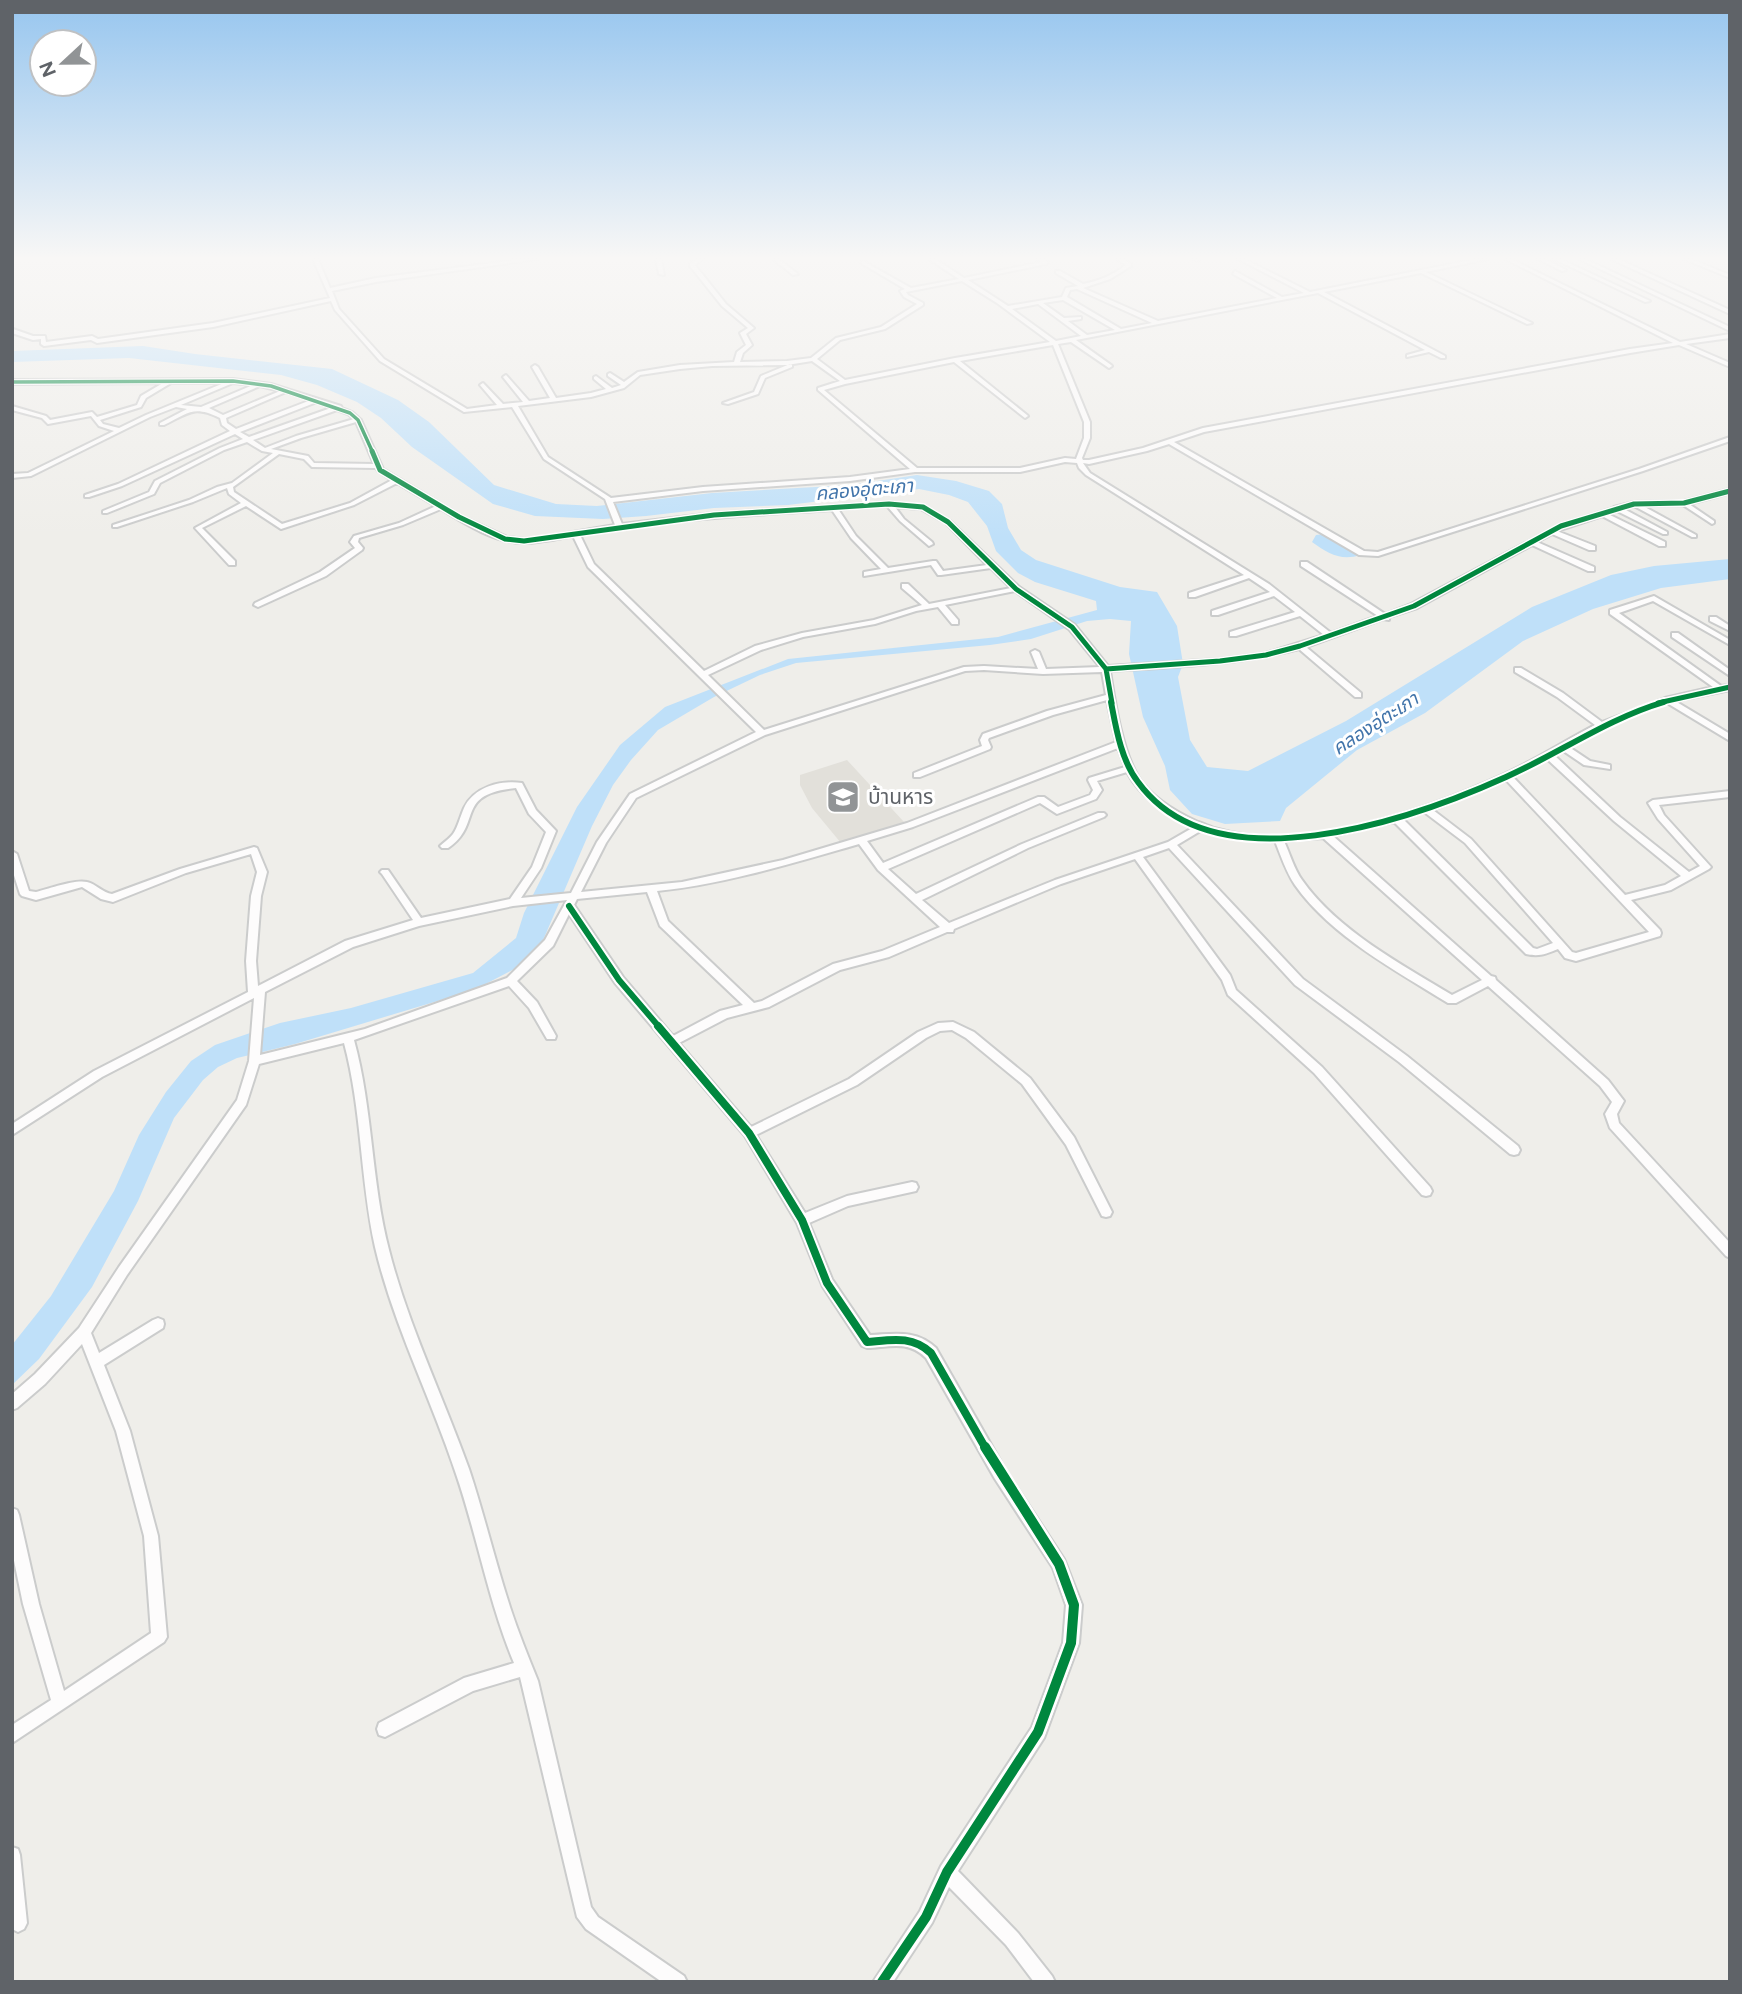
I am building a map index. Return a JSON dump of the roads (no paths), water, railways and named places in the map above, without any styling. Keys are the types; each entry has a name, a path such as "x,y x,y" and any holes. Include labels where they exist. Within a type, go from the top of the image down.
{"street":[{"path":"375,352 382,360 466,411 611,390 624,385 638,374 680,367 791,363 813,359 822,352"},
{"path":"737,363 740,352"},
{"path":"915,470 820,389 1002,352"},
{"path":"1059,352 1087,422 1087,438 1080,462 1088,474 1275,593 1330,636"},
{"path":"1089,352 1109,366"},
{"path":"1409,356 1421,352"},
{"path":"1435,352 1443,357"},
{"path":"610,500 703,489 850,479 915,470 1020,470 1065,460 1100,460 1170,442 1203,430 1624,352"},
{"path":"1701,352 1730,365"},
{"path":"813,359 844,382"},
{"path":"955,360 1025,416"},
{"path":"726,403 756,393 764,377 791,363"},
{"path":"535,367 554,400"},
{"path":"610,375 624,385"},
{"path":"506,377 527,403"},
{"path":"596,378 611,390"},
{"path":"96,419 139,406 143,397 173,380"},
{"path":"12,477 29,475 119,430 233,381"},
{"path":"12,382 233,381 286,390 339,407 358,420 377,466 395,481 505,539 524,541 576,534 618,524 714,515 889,504 910,505 936,513 1016,589 1072,627 1106,669 1110,697 1130,768 1146,793 1199,828 1230,837 1278,838 1325,834 1397,819 1427,810 1507,776 1601,725 1668,700 1726,689"},
{"path":"12,389 26,388 32,383"},
{"path":"202,409 260,385"},
{"path":"484,386 500,403 500,407"},
{"path":"177,405 202,409 223,417 286,390"},
{"path":"87,496 120,485 235,432 317,400"},
{"path":"514,405 546,458 610,500 618,524"},
{"path":"105,512 153,492 157,482 206,456 339,407"},
{"path":"12,408 44,417 48,422 88,414 101,425 119,430"},
{"path":"162,424 192,408"},
{"path":"223,417 224,424 235,432 264,450 276,454 306,457 312,465 317,466 377,466"},
{"path":"264,450 296,437 318,434 358,420"},
{"path":"1170,442 1363,553 1378,555 1730,439"},
{"path":"115,526 230,486 254,473 276,454"},
{"path":"230,486 231,493 244,504 281,527 352,504 395,481"},
{"path":"254,1061 348,1038 511,981 549,943 602,842 633,796 762,733 964,669 1043,672 1183,664 1266,655 1414,607 1551,531 1601,513 1634,504 1684,503 1730,492"},
{"path":"1684,503 1712,522"},
{"path":"232,563 198,528 244,504"},
{"path":"889,504 902,520 929,544"},
{"path":"1634,504 1694,536"},
{"path":"258,605 339,564 359,548 354,542 356,537 401,524 441,507"},
{"path":"834,508 853,537 886,570"},
{"path":"1616,508 1665,533"},
{"path":"1601,513 1662,544"},
{"path":"1551,531 1592,548"},
{"path":"576,534 591,565 762,733"},
{"path":"1532,542 1591,569"},
{"path":"867,574 933,563 941,573 993,566"},
{"path":"1304,564 1386,618"},
{"path":"1192,595 1249,576"},
{"path":"905,586 927,606"},
{"path":"702,675 758,648 802,635 875,622 939,603 1016,589"},
{"path":"1215,613 1275,593"},
{"path":"1726,689 1613,612 1654,598 1730,643"},
{"path":"939,603 955,622"},
{"path":"1233,634 1301,613"},
{"path":"1713,619 1730,629"},
{"path":"1675,635 1730,674"},
{"path":"1300,646 1358,695"},
{"path":"1035,652 1043,672"},
{"path":"1518,670 1560,695 1601,725"},
{"path":"917,775 987,747 984,740 986,736 1050,713 1110,697"},
{"path":"1668,700 1730,738"},
{"path":"12,1130 98,1074 349,944 419,922 513,902 571,900 682,885 783,863 862,841 1122,743"},
{"path":"1562,746 1587,763 1606,767"},
{"path":"1548,755 1607,811 1688,877"},
{"path":"881,868 1041,799 1057,811 1093,797 1098,790 1092,780 1130,768"},
{"path":"1427,810 1468,841 1569,955 1576,957 1656,933 1507,776"},
{"path":"445,846 453,843 464,823 467,809 480,793 497,787 519,785 532,812 551,831 536,868 513,902"},
{"path":"1622,899 1668,888 1706,867 1661,817 1653,803 1730,794"},
{"path":"915,899 1025,846 1101,815"},
{"path":"1397,819 1530,951 1537,953 1558,945"},
{"path":"672,1042 724,1014 765,1004 837,968 885,954 1058,882 1171,844 1199,828"},
{"path":"1325,834 1604,1083 1618,1101 1611,1114 1614,1125 1730,1252"},
{"path":"1278,838 1301,886 1355,938 1386,960 1452,1000 1491,980"},
{"path":"862,841 881,868 949,929"},
{"path":"1171,844 1299,982 1403,1059 1514,1150"},
{"path":"12,855 25,894 36,896 82,884 88,885 105,899 113,898 254,850 262,872 256,896 251,961 257,993 258,1023 254,1061 242,1102 122,1271 84,1332 40,1379 12,1403"},
{"path":"1137,855 1226,978 1232,992 1318,1070 1426,1191"},
{"path":"385,872 419,922"},
{"path":"651,889 664,923 752,1007"},
{"path":"571,900 619,980 749,1133 802,1220 827,1283 867,1342 914,1339 923,1343 931,1353 1000,1474 1059,1564 1074,1605 1071,1643 1038,1732 947,1872 926,1917 882,1982"},
{"path":"511,981 533,1005 551,1035"},
{"path":"749,1133 853,1082 922,1035 938,1027 953,1026 971,1035 1026,1081 1070,1141 1106,1212"},
{"path":"348,1038 358,1070 375,1216 392,1283 463,1471 515,1647 541,1721 583,1911 592,1923 678,1982"},
{"path":"802,1220 847,1201 912,1187"},
{"path":"97,1362 158,1324"},
{"path":"12,1735 59,1701 159,1637 151,1536 123,1430 84,1332"},
{"path":"12,1515 31,1604 59,1701"},
{"path":"385,1729 470,1685 524,1668"},
{"path":"12,1855 18,1923"},
{"path":"947,1872 1012,1939 1046,1982"}],"water":[{"name":"คลองอุ่ตะเภา","path":"12,352 182,352 332,369 398,400 429,422 494,485 556,504 597,506 712,493 851,485 917,475 956,481 989,491 1002,504 1008,528 1021,550 1036,560 1120,587 1157,592 1177,626 1183,664 1178,677 1190,740 1207,767 1248,771 1346,721 1532,607 1611,575 1654,566 1730,559 1730,579 1661,588 1593,609 1523,641 1425,713 1357,750 1286,808 1280,821 1225,824 1192,814 1170,790 1165,766 1143,717 1129,654 1131,621 1087,621 1031,639 990,645 796,663 760,675 714,697 658,730 631,760 613,785 592,826 541,945 524,964 474,990 295,1044 237,1058 218,1067 203,1080 174,1118 138,1201 92,1287 39,1359 12,1385 12,1345 51,1296 114,1191 139,1135 166,1092 191,1061 215,1045 280,1023 351,1008 473,973 516,938 524,913 577,807 620,745 665,707 788,659 998,637 1097,610 1096,601 1035,582 1018,573 996,551 987,526 968,502 949,495 919,489 788,505 714,508 646,516 603,519 535,516 493,504 412,447 381,418 357,402 317,385 281,375 129,358 12,362"},
{"path":"1325,534 1361,555 1335,555 1312,542 1316,535"}],"place":[{"name":"บ้านหาร","path":"843,797"}]}
